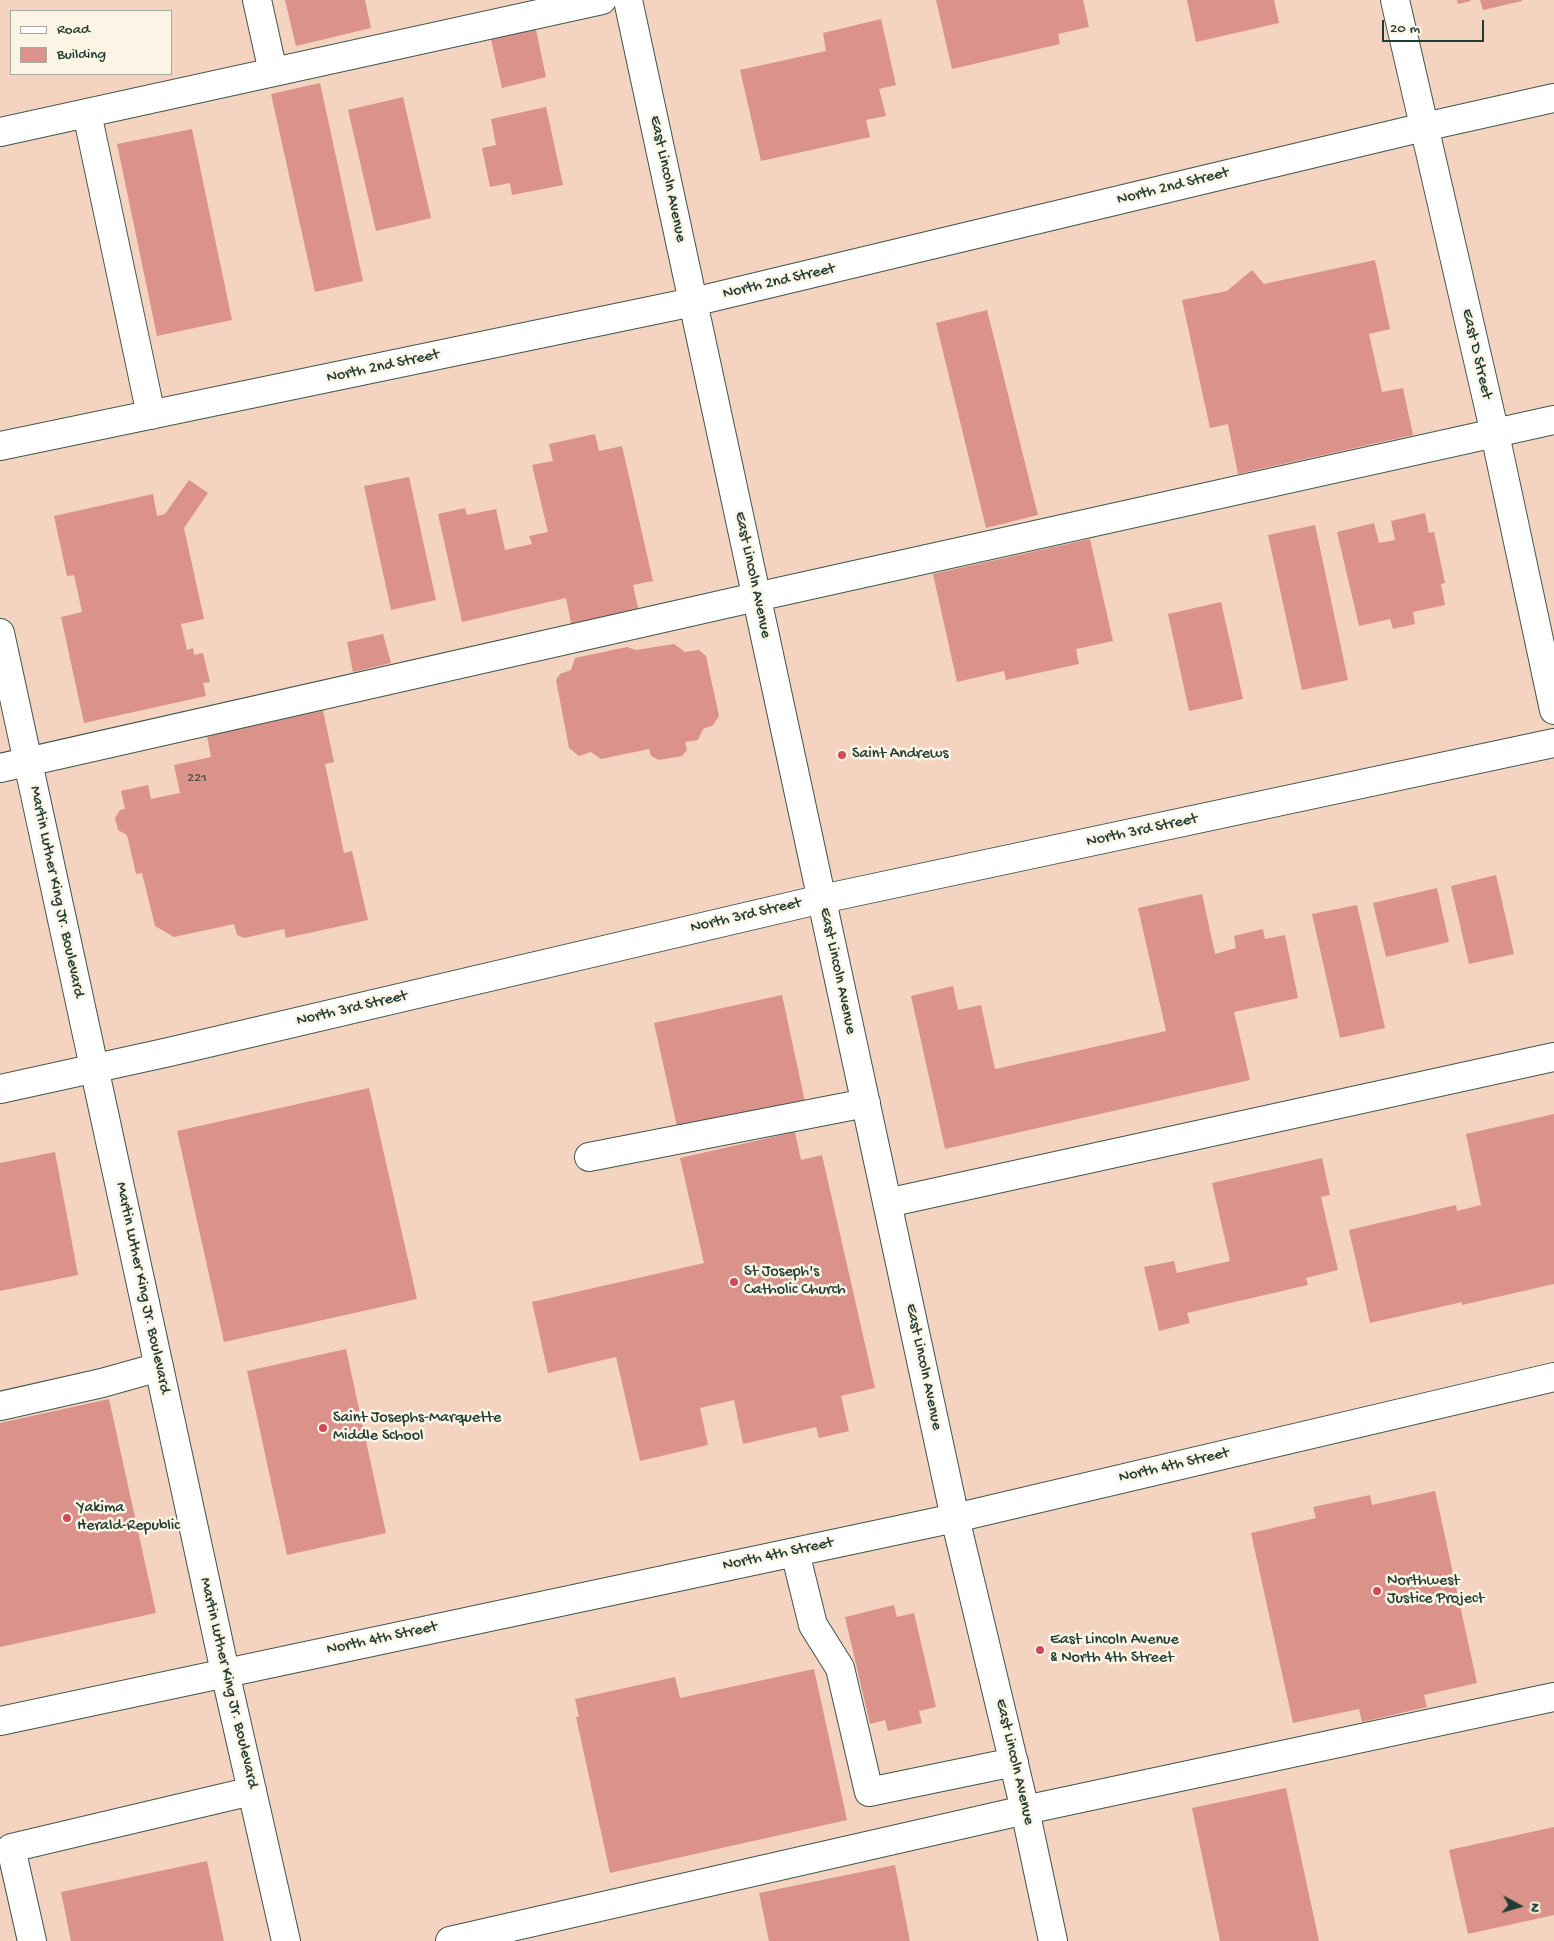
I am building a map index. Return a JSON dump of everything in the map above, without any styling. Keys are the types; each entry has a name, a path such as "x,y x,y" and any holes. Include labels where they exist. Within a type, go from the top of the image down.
{"street":[{"path":"257,0 272,72"},
{"path":"0,132 602,0"},
{"name":"East Lincoln Avenue","path":"628,0 955,1518 1014,1762 1053,1941"},
{"name":"East D Street","path":"1395,0 1495,434 1554,710"},
{"name":"North 2nd Street","path":"0,446 693,302 1424,127 1554,98"},
{"path":"87,112 152,415"},
{"path":"0,768 756,597 1554,420"},
{"name":"Martin Luther King Jr. Boulevard","path":"0,634 225,1672 286,1941"},
{"name":"North 3rd Street","path":"0,1089 94,1069 822,899 1554,743"},
{"path":"887,1204 1554,1057"},
{"path":"589,1157 866,1103"},
{"path":"0,1406 102,1383 159,1367"},
{"name":"North 4th Street","path":"0,1720 955,1518 1554,1377"},
{"path":"795,1552 813,1625 840,1668 869,1792 1014,1762"},
{"path":"462,1940 1025,1810 1554,1697"},
{"path":"32,1941 10,1848 252,1791"}],"shaded area":[{"path":"0,0 1554,0 1554,1941 0,1941"}],"building":[{"path":"285,0 365,0 371,28 296,46"},
{"path":"936,0 1083,0 1089,27 1058,34 1060,44 952,69"},
{"path":"1187,0 1274,0 1279,23 1196,42"},
{"path":"1457,0 1470,0 1471,1 1458,4"},
{"path":"1480,0 1522,0 1522,1 1483,10"},
{"path":"881,19 896,85 879,89 886,116 866,120 870,137 761,161 740,70 826,51 823,33"},
{"path":"535,25 546,77 502,88 490,35"},
{"path":"320,83 363,281 315,292 271,94"},
{"path":"403,97 431,218 376,231 348,110"},
{"path":"546,107 563,185 512,195 510,183 490,187 482,148 496,145 491,119"},
{"path":"192,129 232,320 157,336 117,144"},
{"path":"1375,260 1390,329 1369,334 1382,392 1403,388 1413,435 1238,474 1228,424 1210,428 1182,300 1227,291 1252,270 1264,284"},
{"path":"987,310 1038,515 986,528 936,323"},
{"path":"595,434 599,451 622,446 653,581 633,585 639,612 572,628 566,598 462,622 438,514 465,508 467,515 496,509 505,550 532,544 529,536 548,532 532,465 553,461 549,444"},
{"path":"409,477 436,600 391,610 364,486"},
{"path":"189,480 208,493 184,528 204,619 181,624 187,650 193,648 194,655 203,653 210,682 203,683 206,696 84,723 61,617 82,612 74,575 67,576 54,516 153,494 157,516 165,514"},
{"path":"1425,513 1429,533 1434,532 1445,583 1441,584 1445,605 1413,612 1415,624 1393,629 1390,619 1359,626 1337,532 1374,523 1379,543 1395,540 1391,521"},
{"path":"1315,525 1348,680 1302,690 1268,535"},
{"path":"1090,539 1113,641 1076,649 1079,664 1006,680 1004,671 957,682 933,574"},
{"path":"1221,602 1243,699 1189,711 1168,614"},
{"path":"383,634 391,663 353,672 347,642"},
{"path":"674,644 685,652 699,650 706,656 719,716 713,725 703,729 698,740 685,742 687,750 682,756 659,760 651,756 649,749 601,759 591,752 579,756 569,748 556,680 560,674 571,670 575,658 627,647 636,650"},
{"path":"321,701 334,762 325,764 344,853 352,851 368,920 286,938 284,929 244,938 237,935 234,924 174,937 155,926 142,873 136,874 127,835 118,830 115,818 120,810 125,809 121,791 148,785 151,799 180,793 174,765 211,757 205,726"},
{"path":"1496,875 1514,954 1469,964 1451,886"},
{"path":"1437,888 1449,942 1386,957 1373,903"},
{"path":"1202,894 1215,954 1236,948 1234,936 1263,929 1265,939 1285,935 1298,998 1234,1012 1250,1080 945,1149 911,996 953,986 958,1010 981,1005 995,1069 1166,1031 1138,908"},
{"path":"1357,905 1385,1028 1340,1038 1312,914"},
{"path":"782,995 805,1102 678,1131 654,1023"},
{"path":"369,1088 417,1299 224,1342 177,1131"},
{"path":"1554,1114 1554,1284 1370,1323 1349,1230 1456,1205 1457,1211 1481,1205 1466,1134"},
{"name":"St Joseph's Catholic Church","path":"795,1132 801,1160 822,1155 875,1388 841,1396 849,1431 819,1438 816,1427 743,1444 734,1400 700,1408 708,1445 640,1461 616,1357 548,1373 532,1302 704,1263 680,1158"},
{"path":"55,1152 78,1275 0,1291 0,1163"},
{"path":"1322,1158 1330,1195 1321,1197 1338,1270 1306,1278 1308,1285 1187,1313 1190,1323 1159,1331 1144,1267 1174,1261 1177,1273 1230,1261 1212,1183"},
{"path":"346,1349 386,1533 287,1555 247,1371"},
{"name":"Yakima Herald-Republic","path":"109,1399 156,1613 0,1647 0,1423"},
{"path":"1435,1491 1477,1683 1424,1695 1427,1707 1362,1722 1359,1709 1293,1723 1251,1533 1316,1518 1313,1507 1370,1495 1372,1505"},
{"path":"894,1605 897,1617 914,1613 936,1707 919,1711 922,1723 888,1731 885,1720 870,1724 845,1617"},
{"path":"814,1669 847,1820 610,1873 576,1717 579,1717 575,1699 675,1677 680,1698"},
{"path":"1286,1788 1319,1941 1220,1941 1192,1808"},
{"path":"1554,1827 1554,1915 1468,1934 1449,1850"},
{"path":"207,1861 224,1941 71,1941 61,1892"},
{"path":"895,1865 910,1941 769,1941 759,1893"}],"place":[{"name":"Saint Andrews","path":"842,755"},
{"name":"St Joseph's Catholic Church","path":"734,1282"},
{"name":"Saint Josephs-Marquette Middle School","path":"323,1428"},
{"name":"Yakima Herald-Republic","path":"67,1518"},
{"name":"Northwest Justice Project","path":"1377,1591"},
{"name":"East Lincoln Avenue & North 4th Street","path":"1040,1650"}]}
